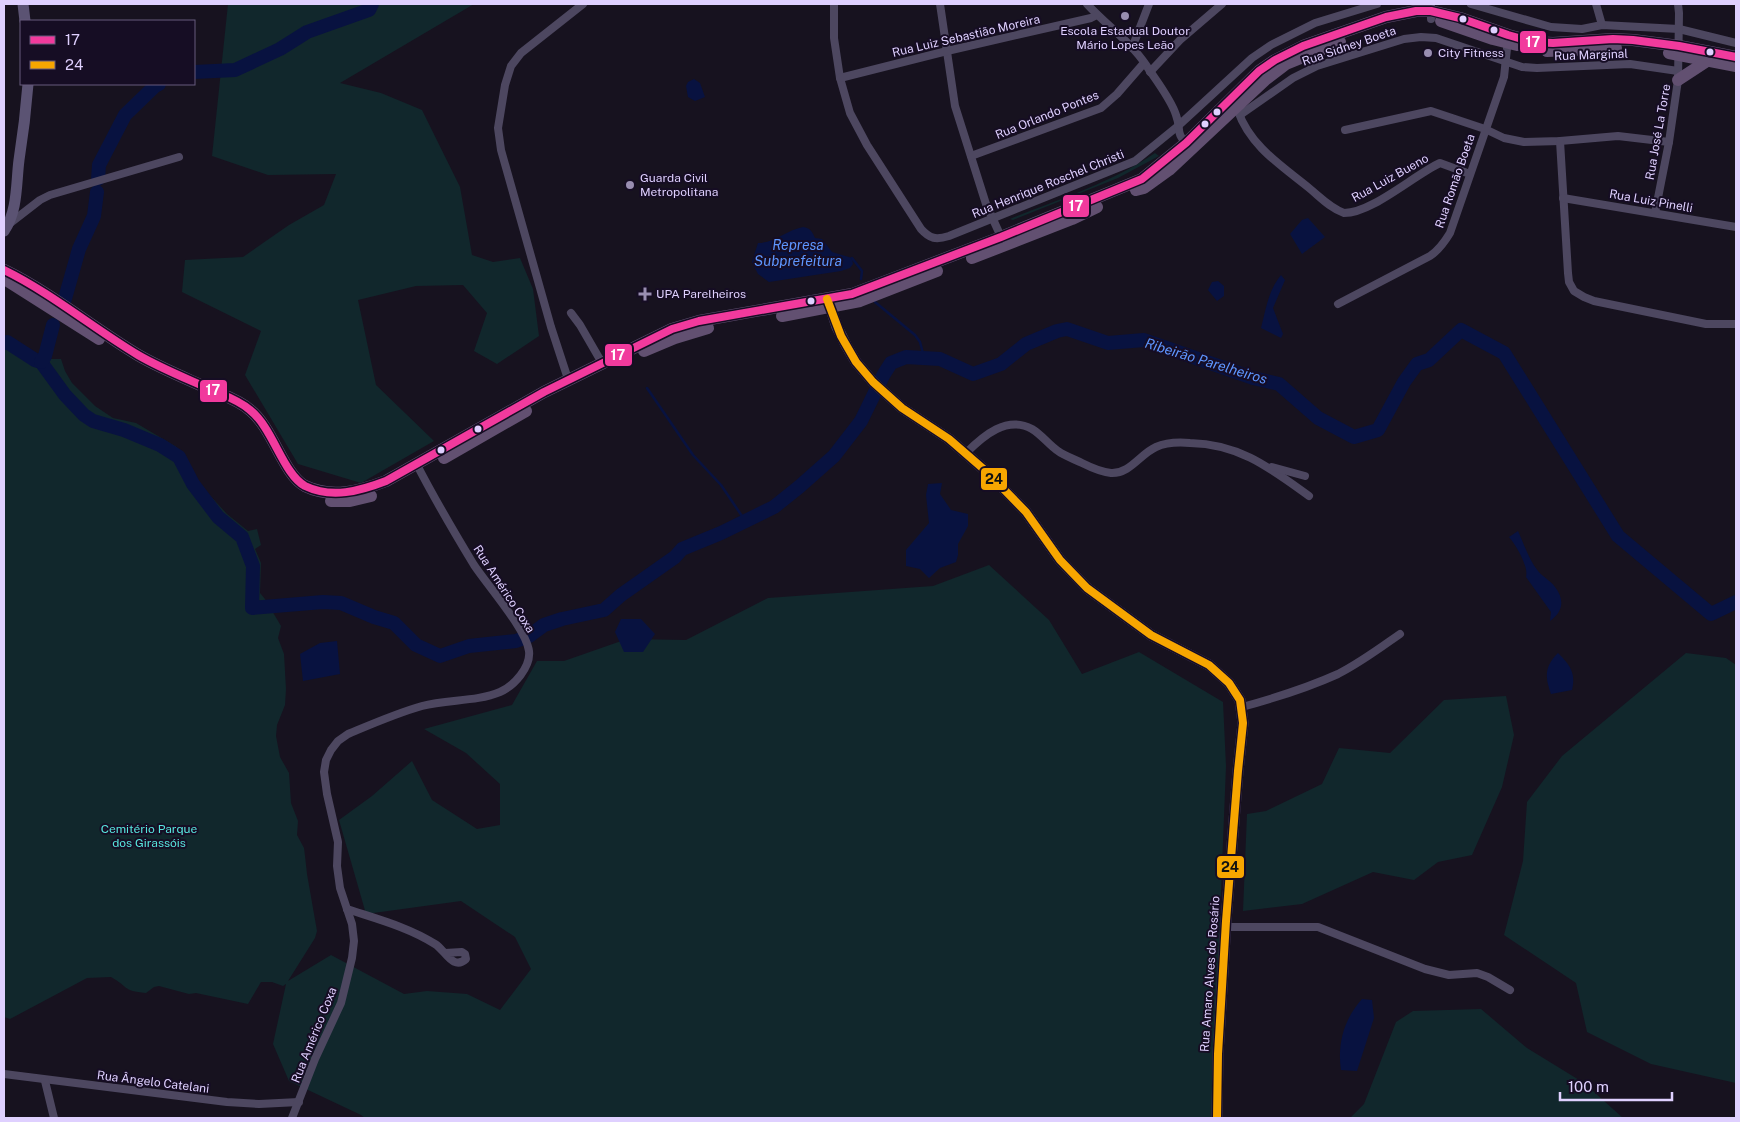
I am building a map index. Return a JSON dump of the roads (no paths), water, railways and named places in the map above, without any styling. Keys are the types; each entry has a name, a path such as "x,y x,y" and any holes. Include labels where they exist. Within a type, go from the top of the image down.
{"main road":[{"path":"545,395 651,348 700,329 878,294 1003,241 1072,219 1144,188 1169,170 1188,146 1232,108 1262,75 1357,35 1391,24 1416,11 1431,11 1508,39 1553,43 1613,39 1633,40 1679,50 1736,57"},
{"path":"1679,50 1708,61 1736,66"},
{"path":"1678,76 1708,61"},
{"path":"4,270 36,288 139,356 174,374 241,402 263,424 290,471 299,482 322,491 335,493 369,488 418,467 545,395 568,379 672,329 699,321 829,303"},
{"path":"4,279 130,358 242,412 250,420 289,480 302,492 334,502 350,501 386,490 418,467"}],"street":[{"path":"23,4 25,20"},
{"path":"568,379 548,319 501,150 498,128 510,66 521,54 583,4"},
{"path":"834,4 834,38 840,78"},
{"path":"940,4 956,106 992,219 1003,241"},
{"path":"1087,4 1132,48 1144,63 1177,115 1179,134 1188,146"},
{"path":"1132,48 1149,4"},
{"path":"1150,72 1180,40 1222,4"},
{"name":"Rua Henrique Roschel Christi","path":"840,78 850,113 867,146 922,229 934,239 949,236 1122,167 1146,154 1252,58 1271,45 1315,24 1377,4"},
{"path":"1470,4 1551,27 1575,29 1602,25 1679,29 1736,43"},
{"path":"1596,4 1602,25"},
{"name":"Rua José La Torre","path":"1655,213 1669,142 1678,76 1678,4"},
{"name":"Rua Luiz Sebastião Moreira","path":"840,78 1097,15"},
{"name":"Rua Sidney Boeta","path":"1232,108 1317,66 1404,39 1436,38 1505,60"},
{"name":"Rua Romão Boeta","path":"1338,304 1430,256 1439,250 1450,234 1504,77 1508,39"},
{"path":"1252,58 1262,75"},
{"name":"Rua Marginal","path":"1505,60 1522,67 1537,68 1630,64 1678,76"},
{"name":"Rua Orlando Pontes","path":"971,156 1100,108 1117,94 1144,63"},
{"path":"6,227 16,190 28,85"},
{"name":"Rua Luiz Bueno","path":"1232,108 1250,134 1276,162 1322,200 1344,213 1360,210 1440,164 1470,174"},
{"path":"1346,130 1431,111 1485,129 1504,138 1524,142 1618,136 1669,142"},
{"path":"1560,141 1568,273 1569,282 1574,291 1584,297 1604,303 1706,324 1736,324"},
{"path":"6,227 40,200 50,195 179,157"},
{"name":"Rua Luiz Pinelli","path":"1563,198 1736,227"},
{"name":"Rua Amaro Alves do Rosário","path":"829,303 837,327 851,354 873,382 893,401 966,453 1026,512 1060,560 1088,588 1145,631 1168,645 1198,658 1214,669 1233,688 1242,707 1243,734 1238,771 1226,927 1218,1054 1217,1118"},
{"path":"570,313 580,325 602,364"},
{"path":"966,453 976,443 998,428 1009,424 1020,424 1032,429 1058,451 1088,466 1108,473 1122,472 1147,451 1178,442 1202,443 1228,448 1265,465 1305,476"},
{"path":"1265,465 1309,496"},
{"name":"Rua Américo Coxa","path":"292,1118 341,1003 352,958 354,941 348,909 340,888 337,866 338,842 325,782 326,760 331,750 338,741 348,734 422,706 500,692 512,685 528,663 529,652 522,633 475,566 418,467"},
{"path":"1242,707 1284,695 1339,673 1400,634"},
{"path":"348,909 416,934 437,945 445,953"},
{"path":"1226,927 1318,926 1426,970 1449,975 1477,973 1510,990"},
{"name":"Rua Ângelo Catelani","path":"4,1074 227,1102 259,1104 299,1102"},
{"path":"45,1080 54,1118"}],"water":[{"path":"694,79 700,83 705,97 695,101 688,97 686,86 688,82"},
{"path":"1308,218 1325,237 1302,254 1290,234 1302,220"},
{"name":"Represa Subprefeitura","path":"803,227 811,230 815,238 822,239 832,252 852,258 853,264 850,268 769,282 758,274 752,262 758,243 770,241"},
{"path":"1281,275 1285,280 1273,308 1283,334 1281,338 1261,328 1270,294"},
{"path":"1218,281 1224,286 1224,296 1217,301 1208,290 1212,282"},
{"path":"942,483 940,494 951,510 968,514 968,526 958,544 956,562 940,568 929,578 920,569 906,566 906,550 929,523 926,495 928,484"},
{"path":"1518,531 1535,567 1553,585 1560,597 1560,610 1550,621 1551,612 1526,577 1524,562 1509,537"},
{"path":"621,619 641,619 655,634 643,652 624,652 615,632"},
{"path":"337,641 340,674 303,681 300,654 320,643"},
{"path":"1558,653 1571,670 1573,679 1572,690 1551,694 1547,672 1550,663"},
{"path":"1362,999 1372,1000 1374,1018 1357,1071 1341,1070 1340,1051 1343,1032 1346,1023"}],"waterway":[{"path":"195,72 235,70 280,49 307,32 369,10 372,4"},
{"path":"98,179 99,165 125,115 157,85"},
{"path":"64,302 79,249 94,216 97,192"},
{"path":"852,258 862,271 861,279"},
{"path":"875,302 915,335 920,342 924,357"},
{"path":"41,362 45,356 53,325"},
{"name":"Ribeirão Parelheiros","path":"4,343 7,342 41,362 65,395 84,415 93,421 124,430 160,445 179,457 193,484 218,517 242,537 253,566 252,608 323,602 341,603 394,623 416,645 440,656 469,646 516,641 529,636 544,625 604,610 621,595 675,557 682,549 721,533 774,507 834,456 861,421 891,363 906,357 940,359 973,374 1001,364 1026,344 1057,331 1067,329 1108,343 1144,340 1253,378 1279,384 1318,418 1354,437 1378,430 1404,382 1417,364 1429,360 1461,330 1504,353 1618,536 1711,614 1736,602"},
{"path":"647,388 693,455 721,485 746,522"}],"place":[{"name":"Escola Estadual Doutor Mário Lopes Leão","path":"1125,16"},
{"name":"City Fitness","path":"1428,53"},
{"name":"Guarda Civil Metropolitana","path":"630,185"},
{"name":"UPA Parelheiros","path":"645,294"}],"park label":[{"name":"Cemitério Parque dos Girassóis","path":"149,836"}]}
